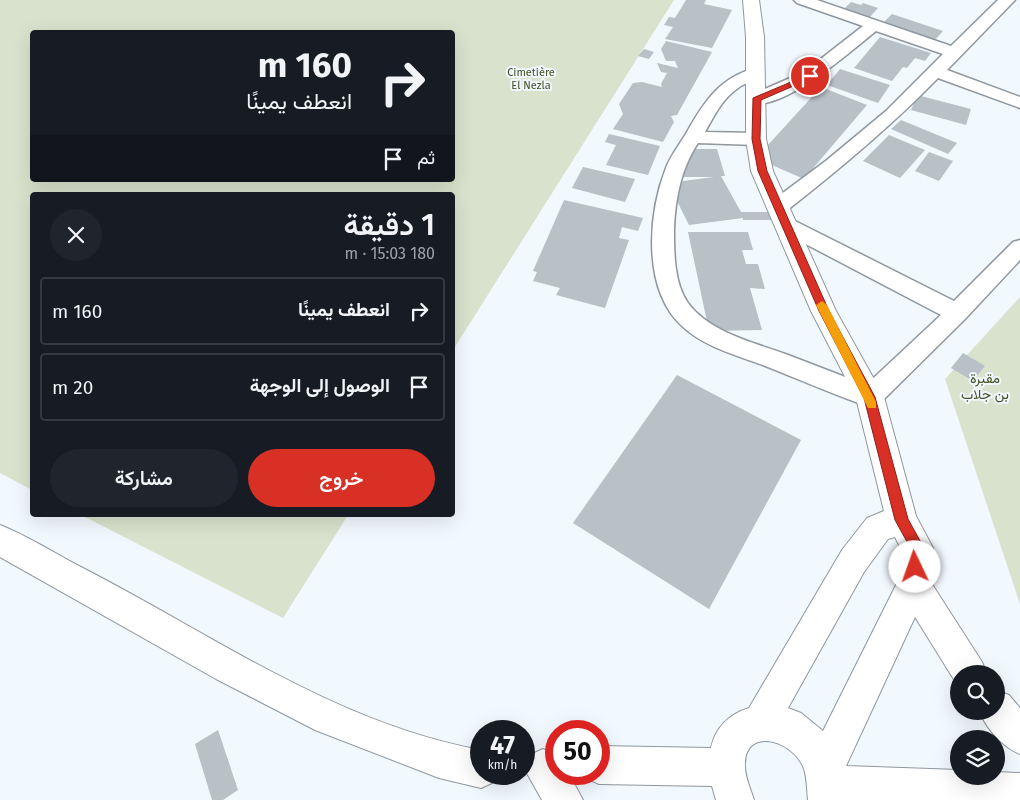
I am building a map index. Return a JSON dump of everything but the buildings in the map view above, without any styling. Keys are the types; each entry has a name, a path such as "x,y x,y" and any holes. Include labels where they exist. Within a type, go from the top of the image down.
{"main road":[{"path":"747,2 756,72 756,139 762,171 824,311 870,397 902,520 917,548 913,585 827,784"},
{"path":"762,720 853,561 878,528 902,520"},
{"path":"0,540 127,609 220,663 306,707 361,732 415,751 470,766"},
{"path":"913,585 964,665"},
{"path":"1005,718 1020,736"},
{"path":"610,767 731,784 728,750 735,735 747,725 762,720 777,722 792,728 806,738 817,752 827,784"},
{"path":"541,768 564,800"},
{"path":"827,784 1020,792"}],"street":[{"path":"802,0 952,52"},
{"path":"957,313 782,216 834,164 892,115 952,52 1007,0"},
{"path":"757,98 784,89 810,76 874,25"},
{"path":"935,71 1020,103"},
{"path":"756,72 733,81 715,101 680,156 667,194 662,249 676,301 688,318 712,334 870,397 957,313 1020,247"},
{"path":"692,137 756,139"}],"green space":[{"name":"Cimetière El Nezla","path":"0,0 674,0 455,347 455,192 30,192 30,489 0,473"},
{"name":"مقبرة بن جلاب","path":"1020,297 1020,604 945,379"},
{"path":"85,517 347,517 283,618"}],"slow traffic":[{"path":"822,305 870,397 872,405"}],"route":[{"path":"810,76 784,89 757,98 756,139 762,171 824,311 870,397 896,490 902,520 917,548 915,567"}]}
